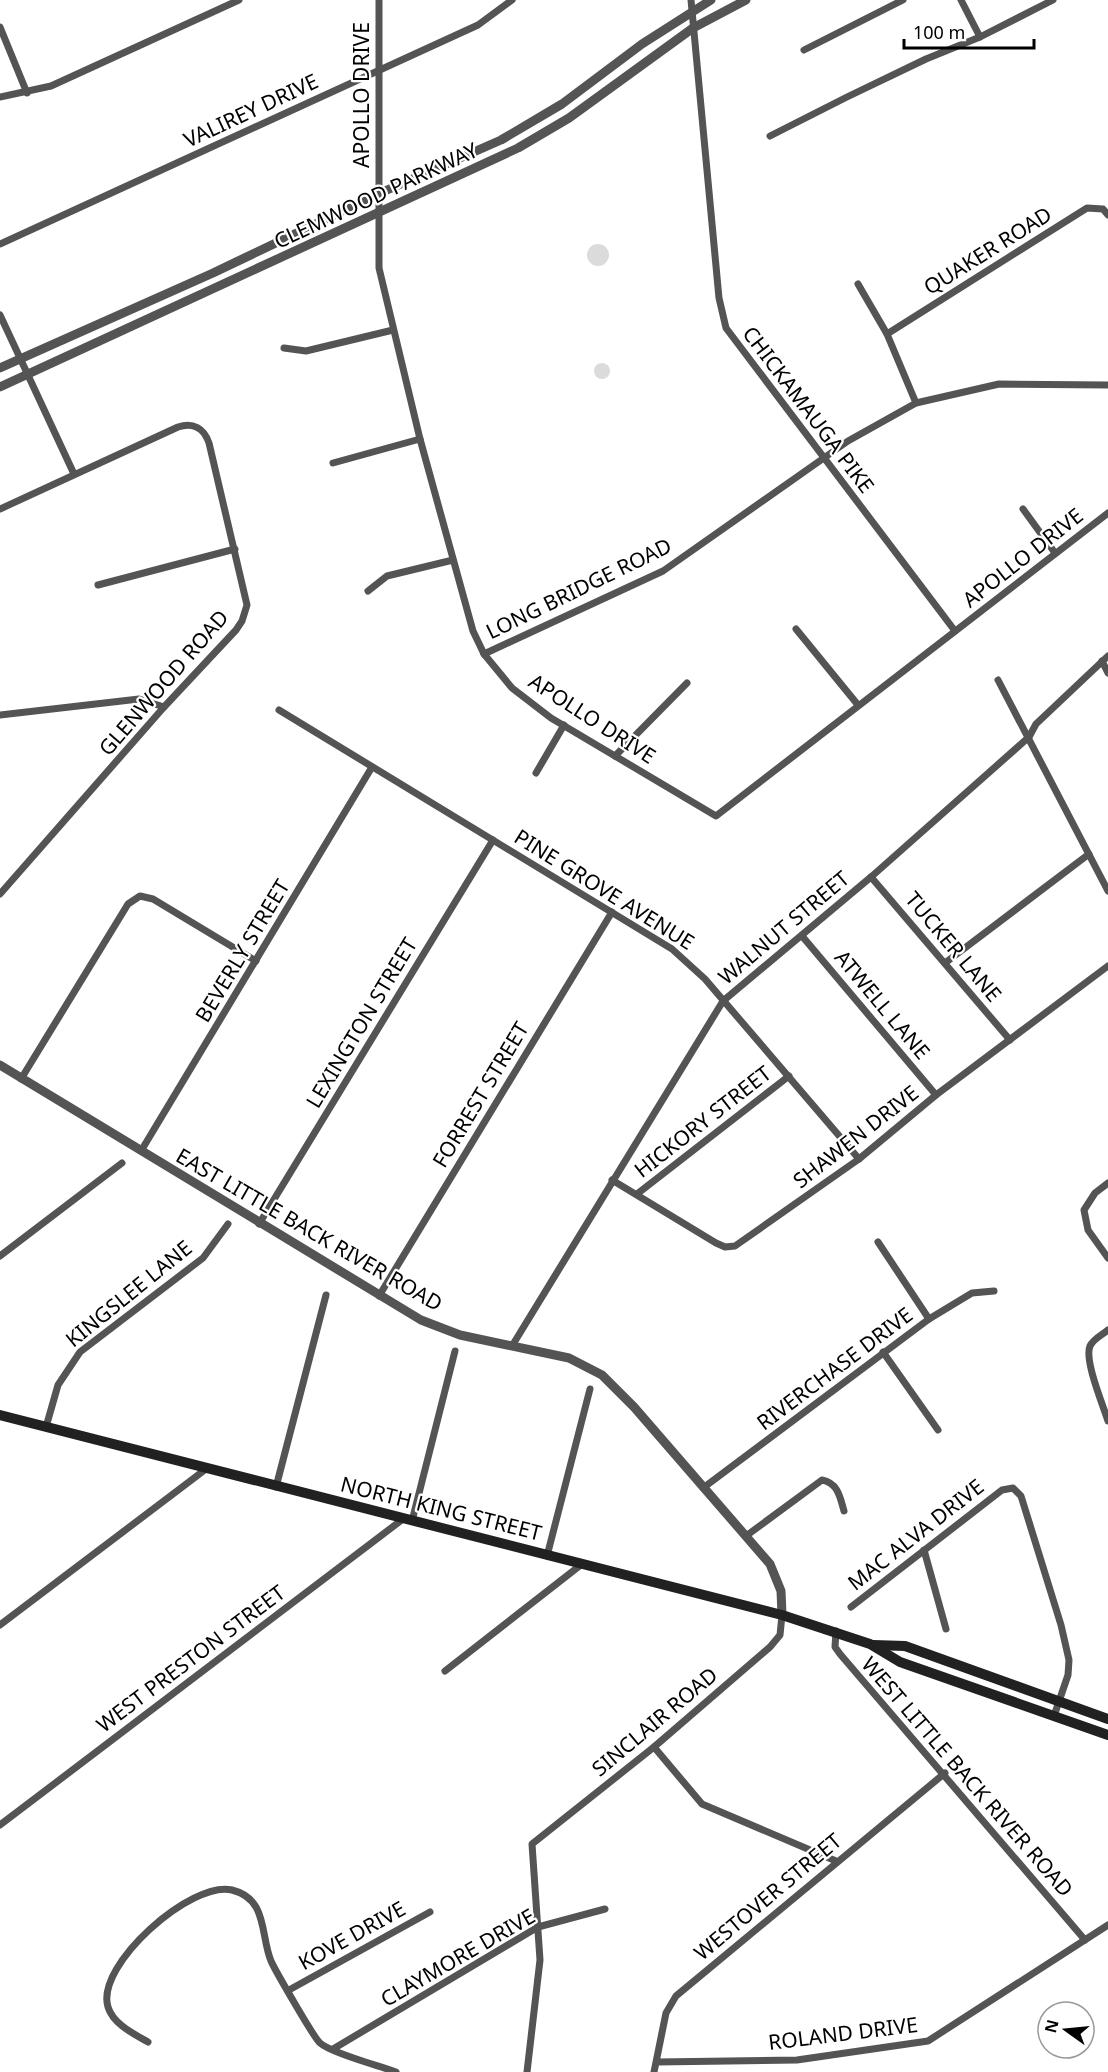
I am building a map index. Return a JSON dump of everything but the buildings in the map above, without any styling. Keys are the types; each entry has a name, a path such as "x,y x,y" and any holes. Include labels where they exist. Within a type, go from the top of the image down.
{"main road":[{"name":"NORTH KING STREET","path":"0,1415 782,1615 836,1631 870,1644 900,1662 1108,1735"},
{"name":"NORTH KING STREET","path":"870,1644 905,1647 1108,1719"}],"street":[{"path":"0,98 51,86 239,0"},
{"name":"APOLLO DRIVE","path":"379,0 379,268 420,439 467,614 484,654 512,688 564,726 716,816 1108,513"},
{"name":"VALIREY DRIVE","path":"0,244 478,25 512,0"},
{"name":"CLEMWOOD PARKWAY","path":"0,368 213,273 378,194 523,129 562,104 692,5 711,0"},
{"name":"CLEMWOOD PARKWAY","path":"0,387 491,162 549,132 693,28 746,0"},
{"path":"804,50 903,0"},
{"path":"961,0 980,38"},
{"path":"770,136 926,59 980,38 1053,0"},
{"name":"CHICKAMAUGA PIKE","path":"692,5 719,298 726,328 955,631"},
{"path":"0,27 27,93"},
{"name":"QUAKER ROAD","path":"886,334 1087,208 1102,209 1108,215"},
{"path":"858,284 886,334 915,403"},
{"path":"0,315 74,474 0,509"},
{"path":"284,348 306,351 393,330"},
{"name":"LONG BRIDGE ROAD","path":"484,654 663,571 848,441 915,403 999,384 1108,386"},
{"name":"GLENWOOD ROAD","path":"0,894 242,621 246,612 247,597 206,434 197,427 188,425 178,428 74,474"},
{"path":"333,463 420,439"},
{"path":"1023,508 1055,553"},
{"path":"98,585 235,549"},
{"path":"368,591 387,576 453,560"},
{"path":"796,629 858,705"},
{"path":"1105,658 1108,673"},
{"name":"WALNUT STREET","path":"512,1346 723,1001 871,877 1029,736 1035,724 1105,658"},
{"path":"998,680 1108,891"},
{"path":"615,756 687,683"},
{"path":"0,715 139,699 164,707"},
{"name":"PINE GROVE AVENUE","path":"279,710 672,949 689,963 723,1001 859,1159"},
{"path":"536,773 564,726"},
{"name":"BEVERLY STREET","path":"141,1151 372,767"},
{"name":"LEXINGTON STREET","path":"259,1224 493,840"},
{"path":"945,963 1089,854"},
{"name":"TUCKER LANE","path":"871,877 1010,1040"},
{"path":"21,1078 128,904 140,896 153,899 256,961"},
{"name":"FORREST STREET","path":"379,1296 612,912"},
{"name":"ATWELL LANE","path":"802,936 936,1095"},
{"name":"SHAWEN DRIVE","path":"612,1180 716,1243 725,1247 735,1246 859,1159 936,1095 1108,966"},
{"name":"EAST LITTLE BACK RIVER ROAD","path":"0,1065 379,1296 440,1328 569,1358 602,1375 634,1407 746,1536 774,1572 781,1591 782,1615"},
{"name":"HICKORY STREET","path":"637,1194 789,1076"},
{"path":"0,1256 122,1163"},
{"path":"1108,1183 1095,1193 1084,1210 1088,1230 1108,1258"},
{"name":"KINGSLEE LANE","path":"46,1427 58,1385 80,1352 203,1258 228,1224"},
{"path":"878,1242 929,1319"},
{"name":"RIVERCHASE DRIVE","path":"703,1488 929,1319 972,1293 994,1291"},
{"path":"276,1487 326,1295"},
{"path":"1108,1330 1093,1341 1089,1348 1089,1359 1108,1421"},
{"path":"407,1520 455,1351"},
{"path":"883,1352 938,1430"},
{"path":"547,1556 590,1389"},
{"path":"0,1624 206,1469"},
{"path":"746,1536 822,1480 838,1489 844,1511"},
{"name":"MAC ALVA DRIVE","path":"851,1606 1002,1490 1013,1488 1017,1491 1066,1648 1069,1666 1054,1716"},
{"name":"WEST PRESTON STREET","path":"0,1825 407,1520"},
{"path":"924,1550 946,1629"},
{"path":"445,1671 582,1564"},
{"name":"SINCLAIR ROAD","path":"538,1927 532,1844 654,1747 776,1641 782,1631 782,1615"},
{"name":"WEST LITTLE BACK RIVER ROAD","path":"836,1631 836,1647 840,1654 945,1773 1085,1940"},
{"path":"654,1747 702,1804 836,1861"},
{"name":"WESTOVER STREET","path":"654,2072 666,2013 676,1996 836,1861 945,1773"},
{"name":"KOVE DRIVE","path":"148,2042 127,2030 109,2010 105,1995 110,1980 126,1956 154,1925 209,1892 221,1889 233,1890 255,1903 261,1914 271,1960 320,2043 396,2072"},
{"name":"CLAYMORE DRIVE","path":"333,2049 538,1927 605,1909"},
{"name":"KOVE DRIVE","path":"289,1990 430,1912"},
{"name":"ROLAND DRIVE","path":"657,2062 797,2061 928,2041 1108,1925"},
{"path":"527,2072 540,1960 538,1927"}],"shaded area":[{"path":"598,244 606,247 609,255 606,263 598,266 590,263 587,255 590,247"},
{"path":"602,363 610,371 602,379 594,371"}]}
